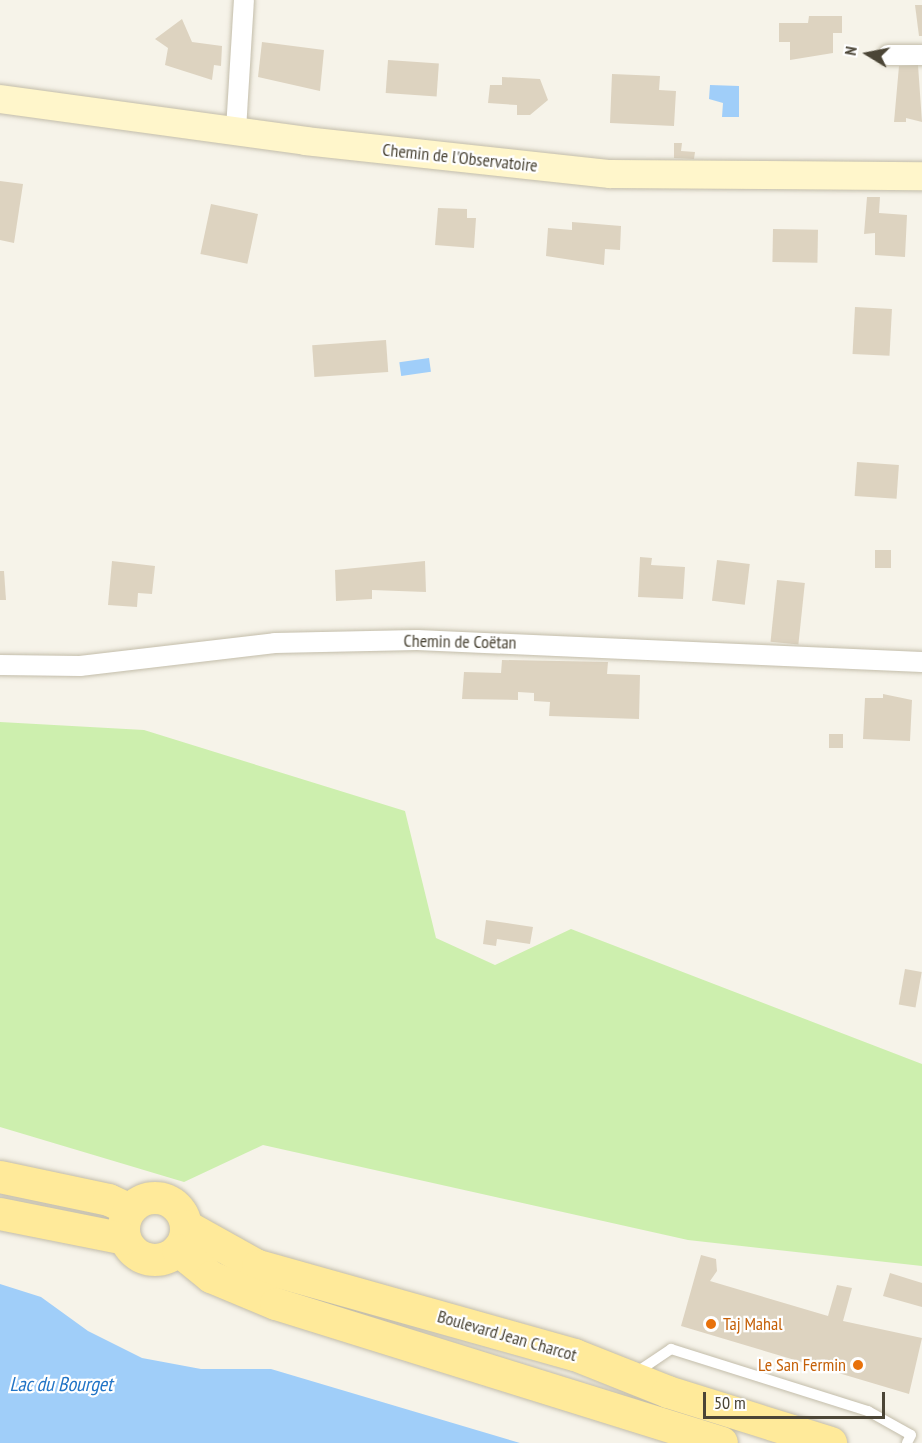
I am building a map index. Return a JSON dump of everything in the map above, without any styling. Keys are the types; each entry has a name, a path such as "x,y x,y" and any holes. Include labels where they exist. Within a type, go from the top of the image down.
{"main road":[{"path":"0,1177 109,1200 127,1224 144,1259 162,1260 182,1238"},
{"name":"Boulevard Jean Charcot","path":"127,1224 147,1199 166,1200 180,1211 182,1238 211,1278 276,1304 722,1443"},
{"path":"0,1214 127,1224"},
{"name":"Boulevard Jean Charcot","path":"182,1238 258,1266 632,1376 831,1443"}],"street":[{"path":"236,130 244,0"},
{"path":"888,55 922,55"},
{"name":"Chemin de l'Observatoire","path":"0,99 236,130 610,174 922,176"},
{"name":"Chemin de Coëtan","path":"0,665 80,666 275,643 417,640 922,662"}],"lane":[{"path":"632,1376 671,1349 868,1411 910,1435 907,1443"}],"green space":[{"path":"0,722 144,730 405,811 436,938 495,965 571,929 922,1064 922,1266 688,1240 263,1145 184,1182 0,1127"}],"water":[{"path":"710,85 739,86 739,117 722,117 723,103 709,99"},
{"path":"429,358 431,372 401,376 399,362"},
{"name":"Lac du Bourget","path":"0,1284 41,1297 88,1331 142,1358 201,1369 271,1369 520,1443 0,1443"}],"building":[{"path":"915,5 922,5 922,36 919,36"},
{"path":"809,16 842,16 842,33 833,33 833,53 790,60 790,42 779,42 779,23 808,23"},
{"path":"182,19 192,42 222,46 221,66 214,65 212,80 165,65 168,48 155,39"},
{"path":"262,42 324,50 320,91 258,77"},
{"path":"388,60 439,64 437,96 386,93"},
{"path":"918,65 922,122 906,118 906,122 894,122 899,66"},
{"path":"612,74 660,76 659,90 676,91 674,126 610,123"},
{"path":"502,77 540,79 548,100 530,115 517,115 517,105 488,103 490,85 502,85"},
{"path":"674,143 682,143 681,151 695,152 694,159 674,158"},
{"path":"0,181 23,184 14,243 0,240"},
{"path":"867,197 880,197 879,213 907,215 905,257 875,255 875,233 864,234"},
{"path":"211,204 258,214 247,264 200,254"},
{"path":"438,208 467,209 467,218 476,218 474,248 435,245"},
{"path":"572,222 621,226 620,250 605,249 604,265 546,256 548,228 572,230"},
{"path":"773,229 818,230 817,263 772,262"},
{"path":"855,307 892,309 889,356 853,354"},
{"path":"386,340 388,372 314,377 312,345"},
{"path":"857,462 899,465 897,499 855,496"},
{"path":"875,550 891,550 891,568 875,568"},
{"path":"640,557 652,558 651,565 685,567 683,599 638,597"},
{"path":"717,560 750,564 745,605 712,601"},
{"path":"112,561 155,566 152,594 138,593 137,607 108,605"},
{"path":"425,561 426,592 372,590 372,599 336,601 335,570"},
{"path":"0,571 4,571 6,600 0,600"},
{"path":"777,580 805,583 798,645 771,642"},
{"path":"502,660 608,662 607,674 640,675 639,719 549,716 550,702 534,701 534,693 518,692 518,700 462,699 464,672 501,673"},
{"path":"883,694 912,700 910,741 863,739 865,698 883,698"},
{"path":"829,734 843,734 843,748 829,748"},
{"path":"486,920 533,927 530,944 497,939 496,946 483,944"},
{"path":"905,969 922,972 915,1007 899,1004"},
{"path":"701,1255 716,1259 717,1271 710,1281 828,1316 837,1285 852,1288 843,1321 922,1338 909,1394 681,1326"},
{"path":"890,1273 922,1283 922,1307 883,1296"}],"place":[{"name":"Taj Mahal","path":"711,1324"},
{"name":"Le San Fermin","path":"858,1365"}]}
